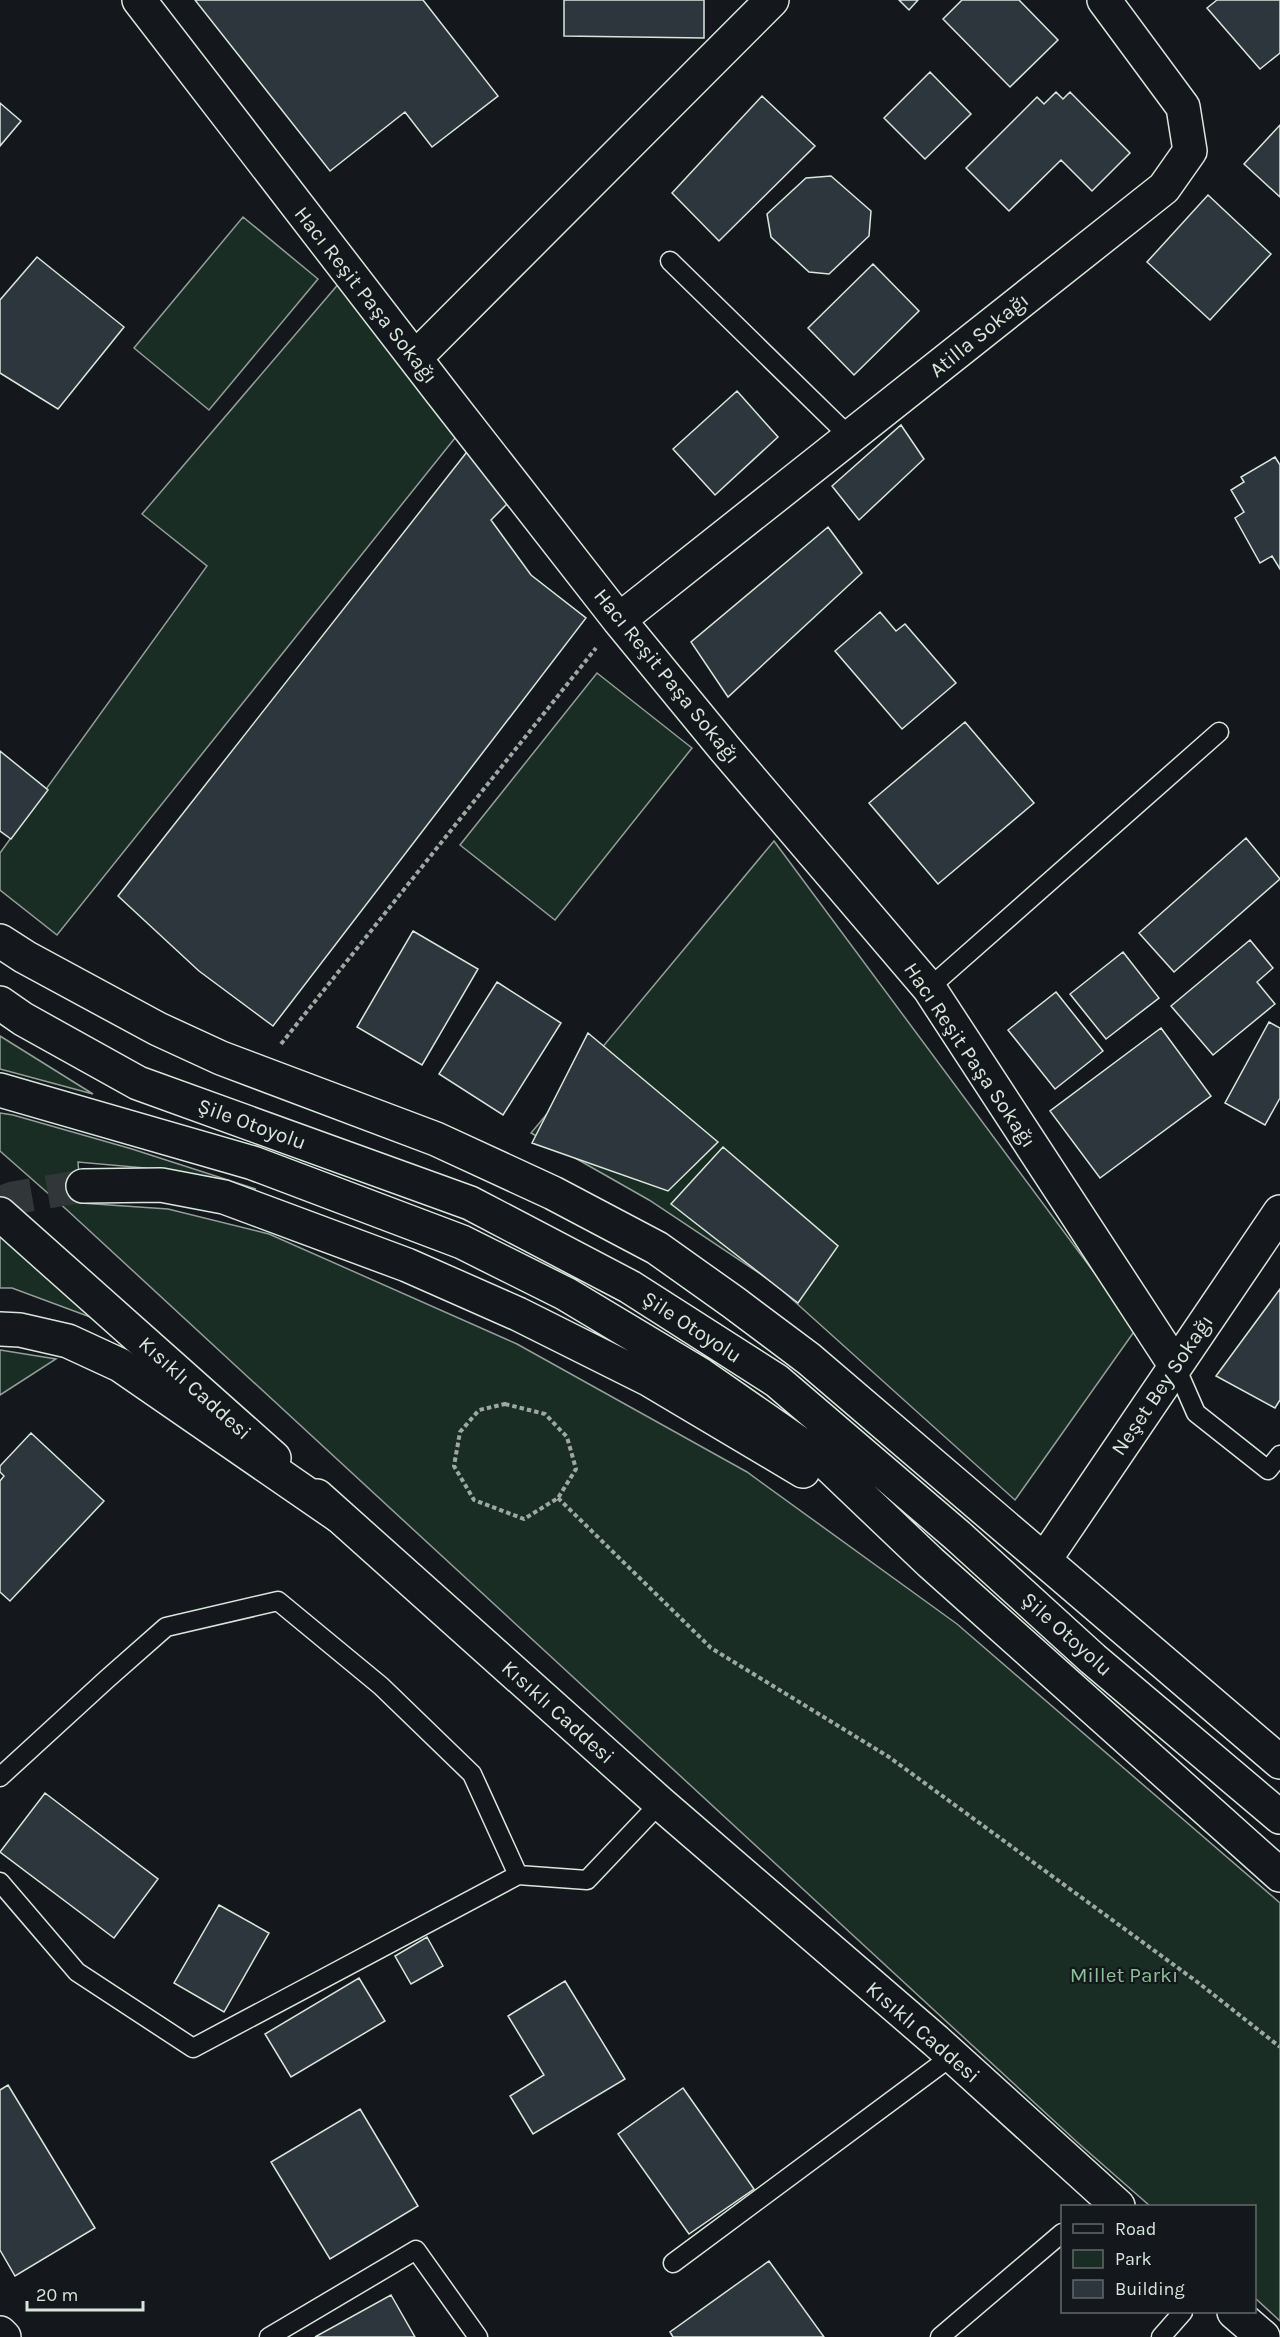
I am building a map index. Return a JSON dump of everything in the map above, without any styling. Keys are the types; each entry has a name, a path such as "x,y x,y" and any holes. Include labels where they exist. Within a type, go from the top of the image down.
{"main road":[{"name":"Hacı Reşit Paşa Sokağı","path":"139,0 620,620 725,748 929,988 1175,1365"},
{"path":"415,358 772,0"},
{"name":"Atilla Sokağı","path":"620,620 1164,188 1190,151 1183,107 1104,0"},
{"path":"0,941 25,957 158,1029 211,1053 436,1139 553,1193 657,1248 809,1359 1280,1762"},
{"name":"Şile Otoyolu","path":"0,1004 138,1083 470,1203 639,1293 777,1382 958,1536 1093,1659 1280,1817"},
{"name":"Şile Otoyolu","path":"0,1090 253,1163 462,1242 566,1294 701,1375 822,1459 930,1562 1280,1875"},
{"path":"83,1186 161,1185 224,1197 407,1265 498,1305 650,1380 790,1462 930,1562"},
{"name":"Neşet Bey Sokağı","path":"1045,1559 1280,1212"},
{"name":"Kısıklı Caddesi","path":"0,1214 660,1803 952,2056 1106,2203"},
{"path":"0,1329 20,1330 68,1341 120,1365 339,1516"},
{"path":"1235,2313 1263,2337"},
{"path":"0,2333 4,2337"}],"lane":[{"path":"670,261 851,438"},
{"path":"929,988 1219,732"},
{"path":"1175,1365 1196,1413 1269,1470 1280,1455"},
{"path":"0,1777 166,1627 278,1601 381,1686 472,1774 518,1875"},
{"path":"0,1882 77,1972 193,2048 518,1875 587,1880 660,1803"},
{"path":"673,2263 952,2056"},
{"path":"940,2337 1061,2234"},
{"path":"269,2337 416,2250 478,2337"},
{"path":"1161,2337 1182,2313"}],"path":[{"path":"277,1049 620,620"},
{"path":"505,1404 545,1414 567,1437 576,1469 558,1498 524,1519 474,1500 454,1466 460,1432 479,1410 505,1404"},
{"path":"558,1498 711,1648 889,1757 1200,1984 1280,2047"}],"green space":[{"path":"243,217 318,279 209,410 134,348"},
{"path":"341,281 463,428 57,935 0,890 0,853 207,566 142,514"},
{"path":"597,673 692,748 555,920 460,845"},
{"path":"774,841 1136,1329 1015,1500 774,1283 649,1200 531,1133"},
{"path":"0,1036 93,1094 0,1069"},
{"name":"Millet Parkı","path":"0,1113 132,1149 256,1189 145,1168 78,1162 81,1203 168,1209 269,1234 517,1344 747,1472 957,1624 1280,1903 1280,2321 1256,2299 1256,2205 1149,2205 1077,2142 67,1210 0,1151"},
{"path":"0,1235 101,1321 12,1288 0,1288"},
{"path":"0,1350 56,1359 0,1395"}],"building":[{"path":"195,0 423,0 498,96 432,147 405,112 330,171"},
{"path":"564,0 704,0 704,38 564,36"},
{"path":"899,0 918,0 909,10"},
{"path":"962,0 1019,0 1058,40 1010,87 943,19"},
{"path":"1217,0 1280,0 1280,53 1260,69 1207,8"},
{"path":"930,72 971,114 925,159 884,118"},
{"path":"1056,92 1063,99 1070,92 1130,153 1092,191 1061,160 1009,211 966,168 1037,97 1044,104"},
{"path":"762,96 815,146 719,241 672,193"},
{"path":"0,103 21,121 0,146"},
{"path":"1280,125 1280,197 1244,164"},
{"path":"831,176 871,211 869,236 829,274 809,272 771,237 767,214 806,178"},
{"path":"1208,195 1271,254 1210,320 1147,262"},
{"path":"37,257 124,327 58,409 0,373 0,300"},
{"path":"873,264 919,311 854,375 808,328"},
{"path":"737,391 778,437 715,495 673,449"},
{"path":"901,425 924,459 859,520 832,486"},
{"path":"470,448 512,499 491,520 531,575 586,618 273,1026 199,971 118,896"},
{"path":"1275,457 1280,465 1280,569 1272,556 1260,563 1235,518 1244,512 1231,490 1244,482 1241,477"},
{"path":"828,527 862,573 728,697 691,642"},
{"path":"880,612 896,631 905,624 956,683 902,729 835,651"},
{"path":"965,722 1034,803 938,884 869,803"},
{"path":"0,751 48,790 11,839 0,831"},
{"path":"1246,838 1280,879 1174,972 1139,933"},
{"path":"413,931 478,969 422,1065 357,1027"},
{"path":"1250,940 1273,968 1257,982 1275,1004 1213,1055 1171,1006"},
{"path":"1123,952 1159,998 1106,1039 1070,994"},
{"path":"497,982 561,1023 503,1115 439,1074"},
{"path":"1056,992 1103,1051 1055,1089 1008,1030"},
{"path":"1269,1022 1280,1028 1280,1098 1265,1125 1225,1103"},
{"path":"1161,1028 1211,1096 1100,1178 1050,1111"},
{"path":"588,1033 718,1142 668,1191 532,1143"},
{"path":"723,1147 838,1246 798,1303 671,1204"},
{"path":"1280,1289 1280,1400 1275,1408 1216,1376"},
{"path":"31,1433 104,1501 10,1601 0,1592 0,1481 4,1476 0,1472 0,1466"},
{"path":"45,1793 158,1879 114,1938 0,1852"},
{"path":"219,1905 269,1933 224,2012 174,1983"},
{"path":"427,1937 443,1966 411,1984 395,1956"},
{"path":"359,1978 385,2021 291,2077 265,2034"},
{"path":"565,1981 625,2079 533,2134 510,2096 544,2075 508,2016"},
{"path":"8,2085 95,2228 15,2276 0,2250 0,2090"},
{"path":"683,2088 754,2189 689,2234 618,2134"},
{"path":"360,2109 418,2206 330,2259 271,2162"},
{"path":"769,2261 824,2337 673,2337 670,2332"},
{"path":"391,2295 415,2337 315,2337"}],"tunnel":[{"path":"0,1203 13,1198 83,1186"}]}
